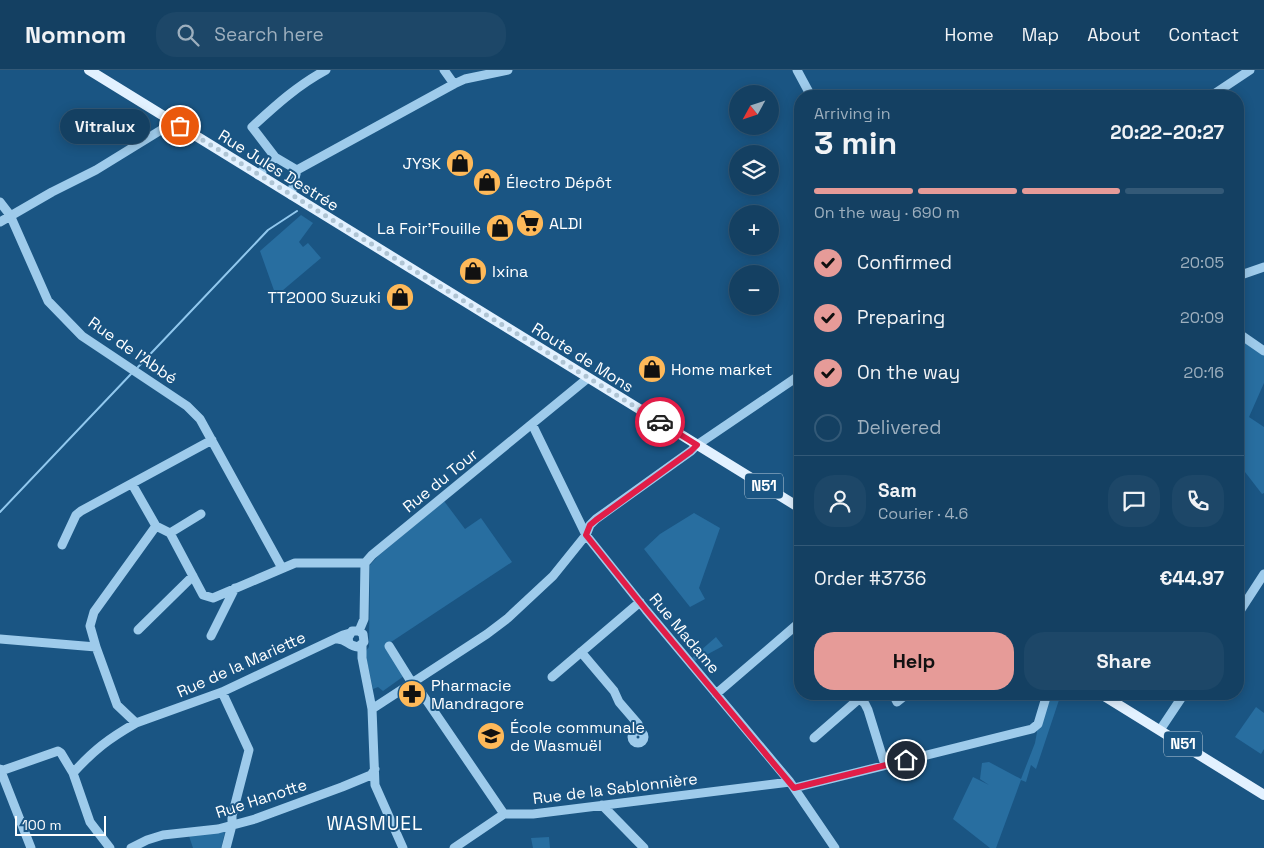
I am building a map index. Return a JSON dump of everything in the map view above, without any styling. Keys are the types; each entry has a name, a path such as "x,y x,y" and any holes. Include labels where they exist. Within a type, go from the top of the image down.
{"main road":[{"name":"Rue Jules Destrée","path":"90,70 376,248"},
{"name":"Route de Mons","path":"376,248 794,504"},
{"name":"N51","path":"1111,700 1264,795"}],"street":[{"path":"297,170 275,158 252,127 302,83 326,70"},
{"path":"444,70 454,84"},
{"path":"291,195 297,170 454,84 508,70"},
{"path":"797,70 808,90"},
{"path":"1220,90 1250,70"},
{"path":"0,222 96,170 174,122"},
{"path":"258,175 275,158"},
{"name":"Rue de l'Abbé","path":"0,202 10,215 48,301 82,336 187,406 200,419 282,568"},
{"path":"1244,274 1264,267"},
{"path":"1244,338 1264,351"},
{"name":"Rue du Tour","path":"365,563 588,378"},
{"path":"372,709 487,634 513,613 552,576 586,535 590,525 596,520 697,445 794,379"},
{"name":"Rue Madame","path":"532,424 586,535 792,785 835,848"},
{"path":"62,544 78,514 212,440"},
{"path":"132,484 156,526 170,532 203,595 212,598 295,562 365,563 364,620 357,639 372,709 376,769 375,785 403,848"},
{"path":"170,532 202,514"},
{"path":"136,723 117,705 90,626 94,612 156,526"},
{"path":"1244,605 1264,574"},
{"path":"138,630 193,576"},
{"path":"211,636 235,588"},
{"path":"552,677 640,602"},
{"path":"716,694 794,627"},
{"path":"0,639 96,647"},
{"name":"Rue de la Mariette","path":"73,772 94,750 136,723 222,692 333,640 357,639"},
{"path":"389,646 504,814 454,848"},
{"path":"581,652 614,691 619,702 638,724 640,730"},
{"path":"222,692 249,750 226,848"},
{"path":"814,738 854,700"},
{"path":"861,700 868,710 885,765"},
{"name":"Rue de la Sablonnière","path":"504,814 533,814 792,785 885,765 1032,729 1038,724 1045,700"},
{"path":"1160,730 1180,700"},
{"path":"31,848 0,770 58,751 73,772 90,822 110,848"},
{"name":"Rue Hanotte","path":"131,848 163,835 218,829 254,819 342,787 371,775 376,769"},
{"path":"602,805 644,848"}],"shaded area":[{"path":"301,215 313,223 299,242 303,247 308,243 321,258 276,296 260,251"},
{"path":"1244,337 1264,351 1264,383 1249,417 1264,427 1264,493 1262,494 1245,472 1244,474"},
{"path":"444,501 465,529 481,518 512,562 385,646 404,676 383,691 378,687 373,689 365,652 369,647 370,565 378,556"},
{"path":"694,513 720,528 699,588 705,599 690,607 644,549 660,534"},
{"path":"716,637 723,646 695,661 692,658"},
{"path":"1045,700 1059,700 1036,769 1031,765 1026,782 1021,780 996,848 990,848 953,819 973,777 989,785 980,779 982,763 989,762 1021,779 1035,743 1036,725"},
{"path":"1256,707 1264,713 1264,749 1261,754 1235,737"},
{"path":"225,832 221,848 193,848 189,836"},
{"path":"549,837 550,848 533,848 531,838"}],"waterway":[{"path":"138,367 268,230 297,211"},
{"path":"0,512 131,374"}],"way so far":[{"path":"180,126 660,422"}],"place":[{"name":"Vitralux","path":"180,126"},
{"name":"JYSK","path":"460,163"},
{"name":"Électro Dépôt","path":"487,182"},
{"name":"ALDI","path":"530,223"},
{"name":"La Foir'Fouille","path":"500,228"},
{"name":"Ixina","path":"473,271"},
{"name":"TT2000 Suzuki","path":"400,297"},
{"name":"Home market","path":"652,369"},
{"name":"Pharmacie Mandragore","path":"412,694"},
{"name":"École communale de Wasmuël","path":"491,736"}],"district":[{"name":"WASMUEL","path":"375,823"}],"route":[{"path":"660,422 697,445 596,520 590,525 586,535 794,788 906,760"}]}
